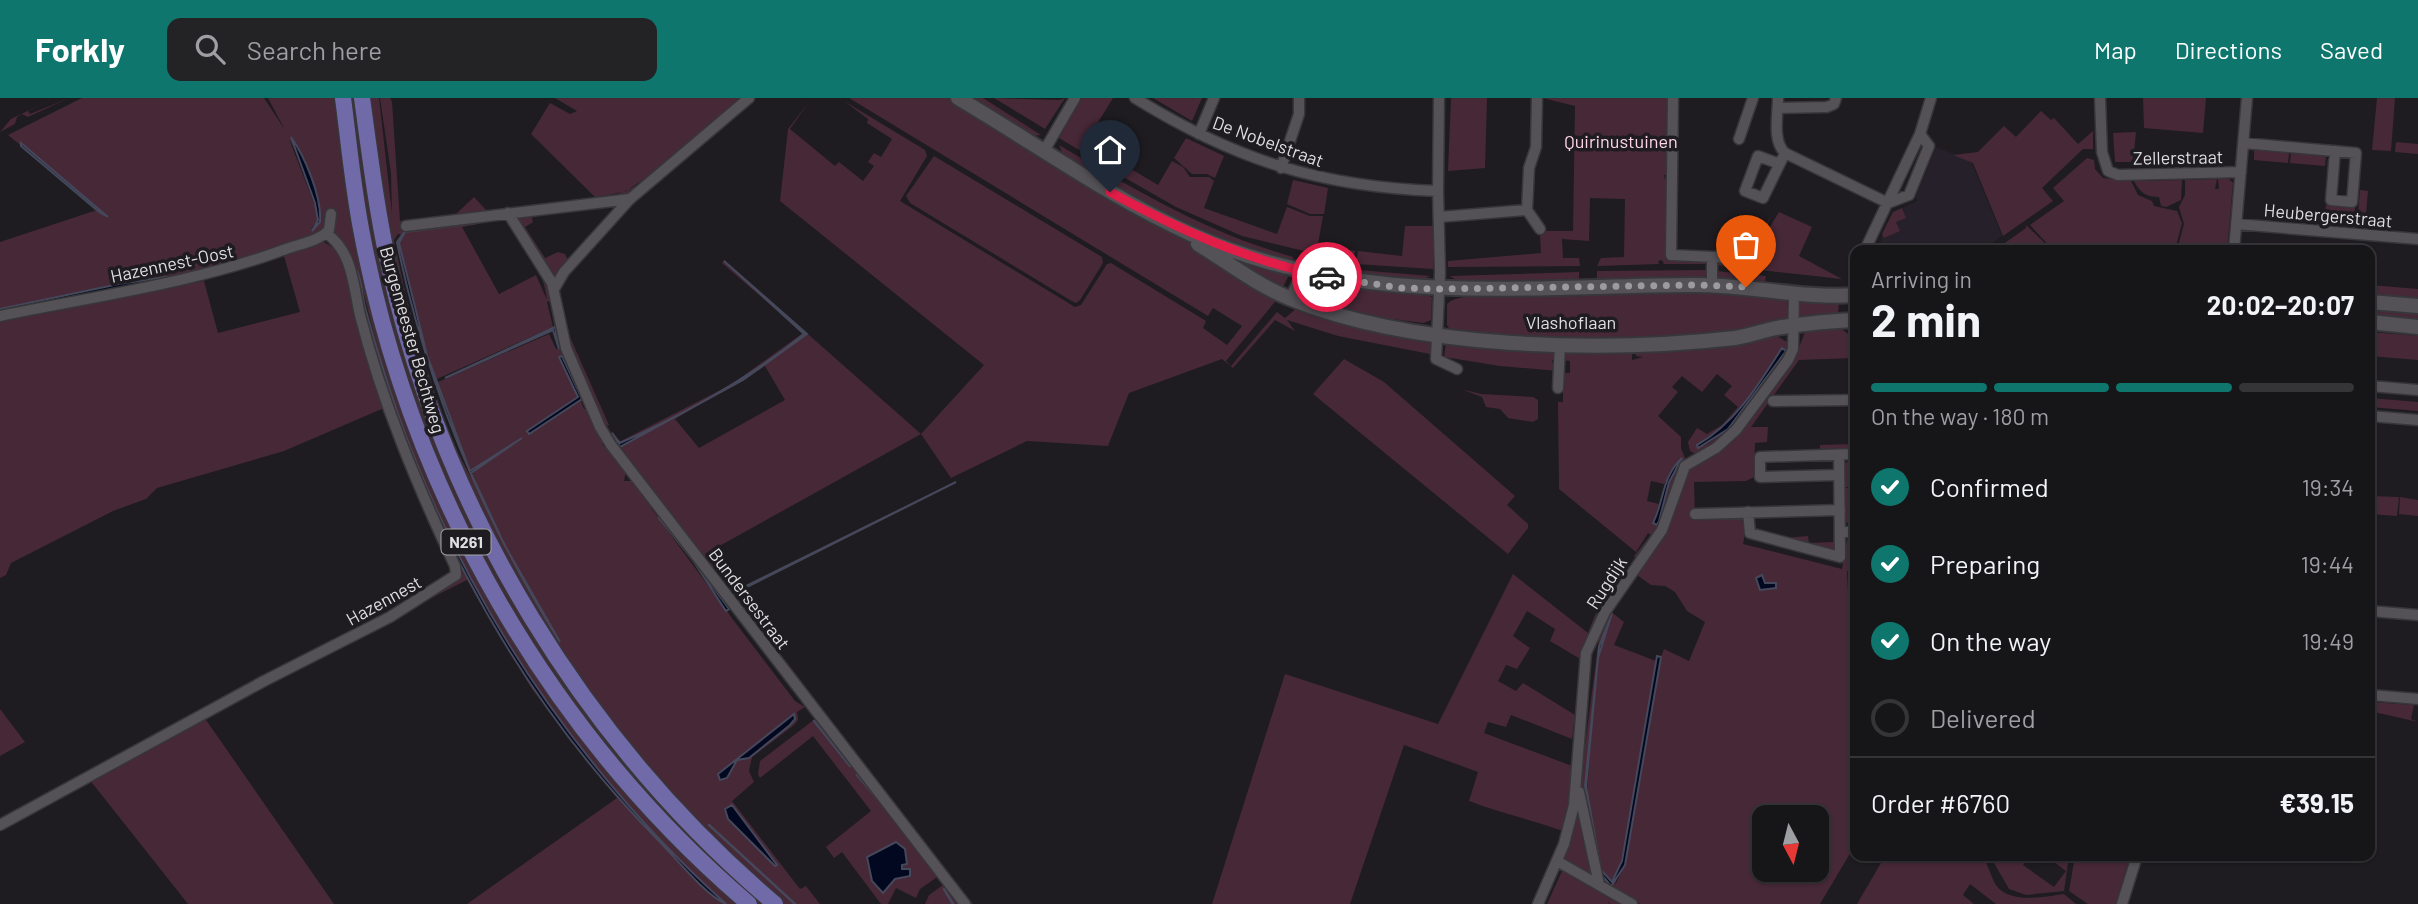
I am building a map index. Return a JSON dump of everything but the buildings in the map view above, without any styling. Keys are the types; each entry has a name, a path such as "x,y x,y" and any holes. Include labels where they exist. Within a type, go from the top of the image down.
{"main road":[{"name":"Burgemeester Bechtweg","path":"343,98 362,234 375,287 421,440 461,531 505,614 568,710 626,783 685,848 749,904"},
{"name":"Burgemeester Bechtweg","path":"362,98 390,273 436,419 479,521 523,604 584,697 641,770 692,825 775,904"}],"street":[{"path":"554,289 564,272 630,199 749,98"},
{"name":"Vlashoflaan","path":"958,98 1290,299 1387,326 1499,342 1560,344 1686,342 1738,337 1794,325 1850,320"},
{"path":"1044,151 1075,98"},
{"name":"De Nobelstraat","path":"1135,98 1199,134 1281,168 1350,184 1438,191"},
{"name":"De Nobelstraat","path":"1199,134 1214,98"},
{"path":"1281,168 1299,114 1299,98"},
{"path":"1439,98 1440,289 1436,359 1457,369"},
{"path":"1537,98 1536,147 1529,168 1527,210 1541,229"},
{"path":"1672,98 1670,251 1674,257 1735,258 1741,245"},
{"path":"1740,139 1753,98"},
{"path":"1836,98 1834,104 1827,107 1778,103 1779,147 1785,153 1888,203 1909,195 1929,146 1920,134"},
{"path":"1867,245 1920,134 1931,98"},
{"name":"Zellerstraat","path":"2100,98 2102,152 2108,171 2118,175 2241,172"},
{"path":"2234,245 2247,98"},
{"path":"2243,143 2335,151 2356,153 2352,202 2331,200 2335,151"},
{"path":"1777,163 1785,153"},
{"path":"406,226 630,199"},
{"path":"1439,217 1527,210"},
{"name":"Bundersestraat","path":"508,213 533,249 554,289 554,302 566,348 600,427 611,445 965,904"},
{"path":"326,233 331,225 331,214"},
{"name":"Vlashoflaan","path":"1158,219 1225,248 1303,272 1357,283 1440,289 1712,285 1794,293 1850,295"},
{"name":"Heubergerstraat","path":"2236,224 2418,239"},
{"name":"Hazennest-Oost","path":"0,316 219,271 326,233"},
{"name":"Hazennest","path":"0,825 264,681 390,617 456,575 455,566 399,437 373,360 347,256 326,233"},
{"path":"1712,258 1712,285"},
{"path":"1290,299 1303,272"},
{"name":"Rugdijk","path":"1538,904 1568,830 1577,783 1586,653 1605,611 1662,530 1685,466 1716,448 1736,430 1788,360 1793,349 1794,293"},
{"path":"2375,302 2418,306"},
{"path":"2375,323 2418,327"},
{"path":"1558,388 1560,344"},
{"path":"2375,386 2418,390"},
{"path":"1773,401 1850,400"},
{"path":"2375,416 2418,420"},
{"path":"1839,475 1760,477 1760,457 1850,454"},
{"path":"1748,512 1750,533 1840,557 1839,455"},
{"path":"1695,514 1840,510"},
{"path":"1841,532 1850,532"},
{"path":"2375,611 2418,615"},
{"path":"2375,695 2418,699"},
{"path":"1577,783 1599,884"},
{"path":"1557,861 1632,904"},
{"path":"2122,904 2135,861"}],"shaded area":[{"path":"1936,147 1971,161 2002,236 1989,245 1881,245 1882,234 1893,212 1917,201 1916,197"}],"green space":[{"path":"54,98 28,111 30,114 69,98 28,117 22,114 17,117 15,124 0,132 11,119"},
{"path":"82,98 264,98 285,130 268,98 339,98 363,253 462,552 540,676 740,904 726,904 689,869 724,904 467,904 617,798 532,689 467,580 409,609 459,578 461,571 430,504 391,405 284,451 157,488 146,499 113,511 11,563 6,575 0,578 0,319 204,281 218,333 300,312 284,256 322,241 334,248 350,269 334,230 335,216 315,236 183,277 179,274 0,309 0,242 97,210 108,217 8,135","holes":["289,139 314,192 317,211","356,267 391,395 419,467 451,537 487,605 527,671 571,734 618,793 563,725 517,660 476,591 439,520 408,446 369,332"]},
{"path":"348,98 356,98 441,454 483,546 545,653 606,738 639,779 765,904 756,904 689,840 609,752 531,644 465,525 437,464 395,342 374,251"},
{"path":"370,98 379,98 392,214 391,173 380,98 390,98 392,102 400,221 456,214 474,197 488,212 502,210 522,238 520,242 505,219 462,227 499,294 536,275 547,300 536,263 521,247 526,244 547,280 585,396 581,402 584,409 591,409 604,439 602,444 626,471 624,481 634,481 652,501 651,508 657,516 665,517 731,606 727,611 731,617 795,701 805,707 797,712 798,720 794,725 752,757 749,771 754,782 732,801 800,889 806,886 820,904 780,904 693,823 569,671 455,463 393,267","holes":["398,234 402,235 399,243 429,358 470,471 522,439 472,472 482,495 465,466 438,404 417,339 394,240","550,301 558,349 549,334 438,382 437,379 553,327 547,302","562,356 577,394 559,357","578,396 579,399 528,434 527,431","661,517 727,606 726,610 659,519"]},
{"path":"555,98 739,98 726,112 746,98 670,165 666,163 662,172 629,194 608,200 542,206 540,203 545,205 593,199 622,192 596,198 531,134 550,103 570,114 577,111"},
{"path":"849,98 948,98 1279,297 1226,361 1231,366 1277,312 1285,318 1297,308 1432,340 1435,355 1338,336 1287,320 1295,331 1275,320 1233,368 1222,359 1129,393 1108,446 1027,441 951,478 921,434 984,365 780,201 788,129 809,102 790,129 835,166 839,162 863,181 874,166 868,162 874,153 881,157 892,139 867,123 868,119 844,101 925,150 927,156 900,201 1075,307 1081,305 1107,264 1111,263 1206,321 1203,328 1227,345 1242,326 1213,308 1208,316"},
{"path":"967,98 983,98 1041,135 1032,136"},
{"path":"994,98 1060,100 1065,98 1045,129"},
{"path":"1082,98 1113,98 1086,142 1124,165 1119,174 1059,138"},
{"path":"1153,98 1202,98 1192,121"},
{"path":"1451,98 1487,98 1485,168 1448,171"},
{"name":"Quirinustuinen","path":"1543,98 1670,98 1668,174 1664,175 1665,180 1668,177 1666,259 1704,260 1709,264 1664,264 1662,260 1658,261 1659,264 1597,266 1601,258 1624,257 1625,199 1590,198 1589,241 1562,239 1563,258 1579,258 1580,266 1448,267 1448,261 1541,253 1540,235 1546,231 1573,231 1575,106"},
{"path":"2143,98 2206,98 2203,133 2144,128"},
{"path":"2377,98 2395,98 2391,151 2372,150"},
{"path":"2041,111 2051,120 2054,118 2078,144 2093,131 2093,149 2083,149 2042,188 2053,201 2003,236 1973,163 1953,155 1978,152 2004,126 2016,137"},
{"path":"2136,132 2133,162 2115,162 2113,133"},
{"path":"1186,138 1224,156 1215,178 1207,174 1192,174 1174,158"},
{"path":"2396,142 2418,144 2418,154 2395,152"},
{"path":"1059,145 1144,194 1202,223 1293,257 1292,266 1171,220 1064,157"},
{"path":"2254,150 2289,153 2288,163 2254,160"},
{"path":"2291,153 2326,156 2325,166 2290,163"},
{"path":"934,156 1102,257 1103,263 1080,300 1076,303 1070,300 910,203 906,196"},
{"path":"2087,158 2094,160 2095,169 2103,178 2131,181 2138,195 2152,201 2154,206 2177,211 2182,223 2176,245 2048,245 2030,225 2064,201 2053,188"},
{"path":"1172,161 1183,167 1190,177 1209,177 1214,181 1204,208 1277,234 1287,207 1310,216 1323,216 1318,244 1355,251 1353,263 1242,236 1176,207 1120,175 1126,166 1158,185"},
{"path":"2217,179 2215,189 2219,189 2218,179 2229,179 2233,183 2227,245 2178,245 2184,224 2179,207 2185,195 2185,180"},
{"path":"1293,180 1328,188 1324,214 1310,214 1287,204"},
{"path":"2182,180 2181,200 2166,207 2161,206 2159,197 2141,191 2134,181"},
{"path":"2360,190 2368,191 2365,225 2357,225"},
{"path":"622,202 555,280 513,216","holes":["614,205 615,208 568,260 565,254 558,252 545,258 525,227 533,222 531,214"]},
{"path":"2326,205 2355,208 2354,225 2324,222"},
{"path":"1902,208 1906,218 1896,222 1900,231 1884,238 1882,234 1893,212"},
{"path":"1779,212 1812,227 1799,256 1842,279 1715,265 1720,260 1742,261 1754,237 1757,241 1760,240 1771,214 1761,244 1757,243 1755,248 1767,255 1771,245 1765,235"},
{"path":"2026,225 2047,245 2002,245 2026,228"},
{"path":"1405,226 1433,226 1433,269 1356,264 1358,251 1402,256"},
{"path":"1228,257 1289,275 1282,289"},
{"path":"1299,259 1359,270 1430,276 1418,283 1297,267"},
{"path":"724,260 921,434 705,554 717,571 713,575 625,458 626,454 610,433 613,432 619,442 732,384 803,333 749,375 675,419 699,448 785,400 765,366 750,375 806,334 722,263"},
{"path":"1709,270 1703,279 1597,280 1597,271"},
{"path":"1716,271 1766,276 1765,281 1719,279"},
{"path":"1579,272 1579,284 1459,282 1450,276"},
{"path":"1306,279 1358,288 1423,293 1432,297 1431,320 1423,323 1353,314 1298,297 1297,293"},
{"path":"2375,285 2418,289 2418,300 2375,296"},
{"path":"1683,288 1787,299 1788,321 1717,334 1610,340 1502,338 1502,334 1500,337 1451,332 1447,325 1447,304 1471,296"},
{"path":"1839,299 1838,318 1799,319 1798,301"},
{"path":"2375,306 2418,310 2418,323 2375,319"},
{"path":"1837,326 1850,335 1850,358 1799,360 1751,427 1768,427 1767,442 1755,443 1754,477 1746,481 1694,482 1695,519 1741,519 1746,529 1743,544 1842,569 1847,540 1850,538 1850,572 1847,571 1850,592 1850,853 1820,904 1640,904 1604,883 1600,877 1580,784 1600,631 1610,611 1624,622 1614,645 1656,661 1626,840 1615,885 1625,865 1661,657 1664,649 1689,661 1705,622 1687,611 1675,592 1665,586 1651,585 1637,575 1689,468 1768,394 1796,355 1805,332","holes":["1596,672 1587,792 1601,870 1612,882 1600,872 1585,791"]},
{"path":"566,328 609,425 606,426 571,351"},
{"path":"2375,332 2418,336 2418,360 2375,356"},
{"path":"1775,335 1787,342 1788,353 1732,429 1696,454 1690,451 1688,442 1697,428 1707,434 1722,425 1738,407 1724,395 1732,386 1717,374 1702,392 1682,376 1672,387 1678,392 1658,416 1681,437 1681,448 1686,461 1675,478 1661,523 1637,559 1634,556 1651,535 1648,533 1636,552 1559,489 1558,402 1563,402 1563,373 1570,373 1570,361 1563,360 1563,352 1632,348 1632,360 1643,357 1636,356 1636,351","holes":["1782,348 1786,351 1750,403 1729,427 1705,445 1748,398","1682,459 1669,482 1657,524 1653,523 1659,504 1647,501 1651,481 1664,484"]},
{"path":"1446,343 1547,349 1548,353 1558,353 1558,360 1552,360 1552,363 1558,363 1558,371 1500,366 1444,357"},
{"path":"1344,359 1384,382 1515,496 1507,505 1528,524 1528,528 1508,554 1313,394"},
{"path":"1461,389 1481,394 1533,397 1538,400 1538,419 1533,422 1508,418 1500,409 1486,407 1482,397"},
{"path":"2375,398 2418,402 2418,411 2375,407"},
{"path":"1850,444 1850,450 1820,451 1820,445"},
{"path":"1850,460 1850,487 1845,487 1845,463"},
{"path":"956,481 734,594 973,904 968,904 719,579 732,592"},
{"path":"1845,488 1850,488 1850,525 1846,522"},
{"path":"2375,496 2399,497 2397,516 2375,514"},
{"path":"2400,497 2418,500 2418,516 2399,514"},
{"path":"1808,536 1809,543 1833,542 1834,536 1837,536 1837,551 1785,538"},
{"path":"1513,574 1588,633 1596,613 1598,618 1582,660 1550,641 1555,629 1527,611 1513,636 1530,648 1517,669 1506,665 1498,681 1516,691 1523,683 1575,715 1572,739 1511,715 1506,727 1488,722 1484,733 1575,767 1565,827 1560,830 1469,801 1478,772 1404,745 1350,904 1212,904 1285,674 1438,724"},
{"path":"2375,702 2414,705 2411,719 2418,722 2375,712"},
{"path":"0,709 25,742 0,756"},
{"path":"204,717 334,904 188,904 89,779"},
{"path":"815,719 940,875 920,889 916,898 896,888 888,904 881,904 842,852 834,858 826,847 871,811 813,736 760,778 760,761"},
{"path":"1578,802 1595,878 1562,859"},
{"path":"1882,861 1985,861 1996,885 2009,895 2027,898 2064,894 2076,904 1996,904 1970,884 1963,895 1974,904 1857,904"},
{"path":"1993,861 2026,861 2023,865 2054,887 2066,871 2053,861 2068,861 2064,891 2026,895 2009,889"},
{"path":"2074,861 2129,861 2116,904 2088,904 2069,891"},
{"path":"1561,867 1621,904 1610,904 1608,901 1609,904 1547,904 1562,871 1559,871"},
{"path":"943,885 948,886 962,904 925,904 929,895"}],"water":[{"path":"291,137 307,166 318,201 320,222 312,231 318,220 315,203"},
{"path":"21,143 108,217 21,146"},
{"path":"480,221 405,232 399,243 427,355 470,471 522,438 471,473 499,533 460,450 441,399 424,348 409,295 397,242 405,231"},
{"path":"724,261 807,334 743,380 620,447 612,433 620,443 668,420 738,381 804,334"},
{"path":"355,268 403,429 446,530 477,590 511,648 588,757 631,809 677,858 726,904 690,875 602,779 552,714 507,646 466,575 430,501 400,425 375,347"},
{"path":"166,277 166,280 0,313 0,309"},
{"path":"555,327 559,349 553,330 445,378"},
{"path":"1782,348 1786,351 1728,429 1698,448 1697,445 1735,415"},
{"path":"562,356 582,399 529,434 527,431 578,397 559,357"},
{"path":"1682,458 1669,482 1657,525 1653,523 1667,481"},
{"path":"956,482 733,594 747,615 721,581 732,593"},
{"path":"661,517 729,609 726,611 694,562 659,518"},
{"path":"506,548 560,642 532,595"},
{"path":"1762,575 1765,583 1776,583 1776,588 1760,590 1756,578"},
{"path":"1612,613 1598,658 1586,787 1601,870 1612,882 1622,861 1657,656 1661,657 1625,865 1611,886 1600,873 1585,786 1599,647"},
{"path":"794,714 795,719 790,725 749,758 737,760 727,778 720,780 718,774"},
{"path":"732,805 777,865 728,819 725,809"},
{"path":"896,842 905,849 907,864 902,865 902,869 910,869 910,876 895,879 883,893 872,881 867,857"}],"waterway":[{"path":"814,721 850,766"},
{"path":"857,775 887,810"},
{"path":"709,825 795,904"},
{"path":"944,889 953,904"}],"way so far":[{"path":"1327,277 1402,288 1440,289 1695,285 1746,287"}],"route":[{"path":"1110,192 1158,219 1225,248 1262,261 1327,277"}]}
